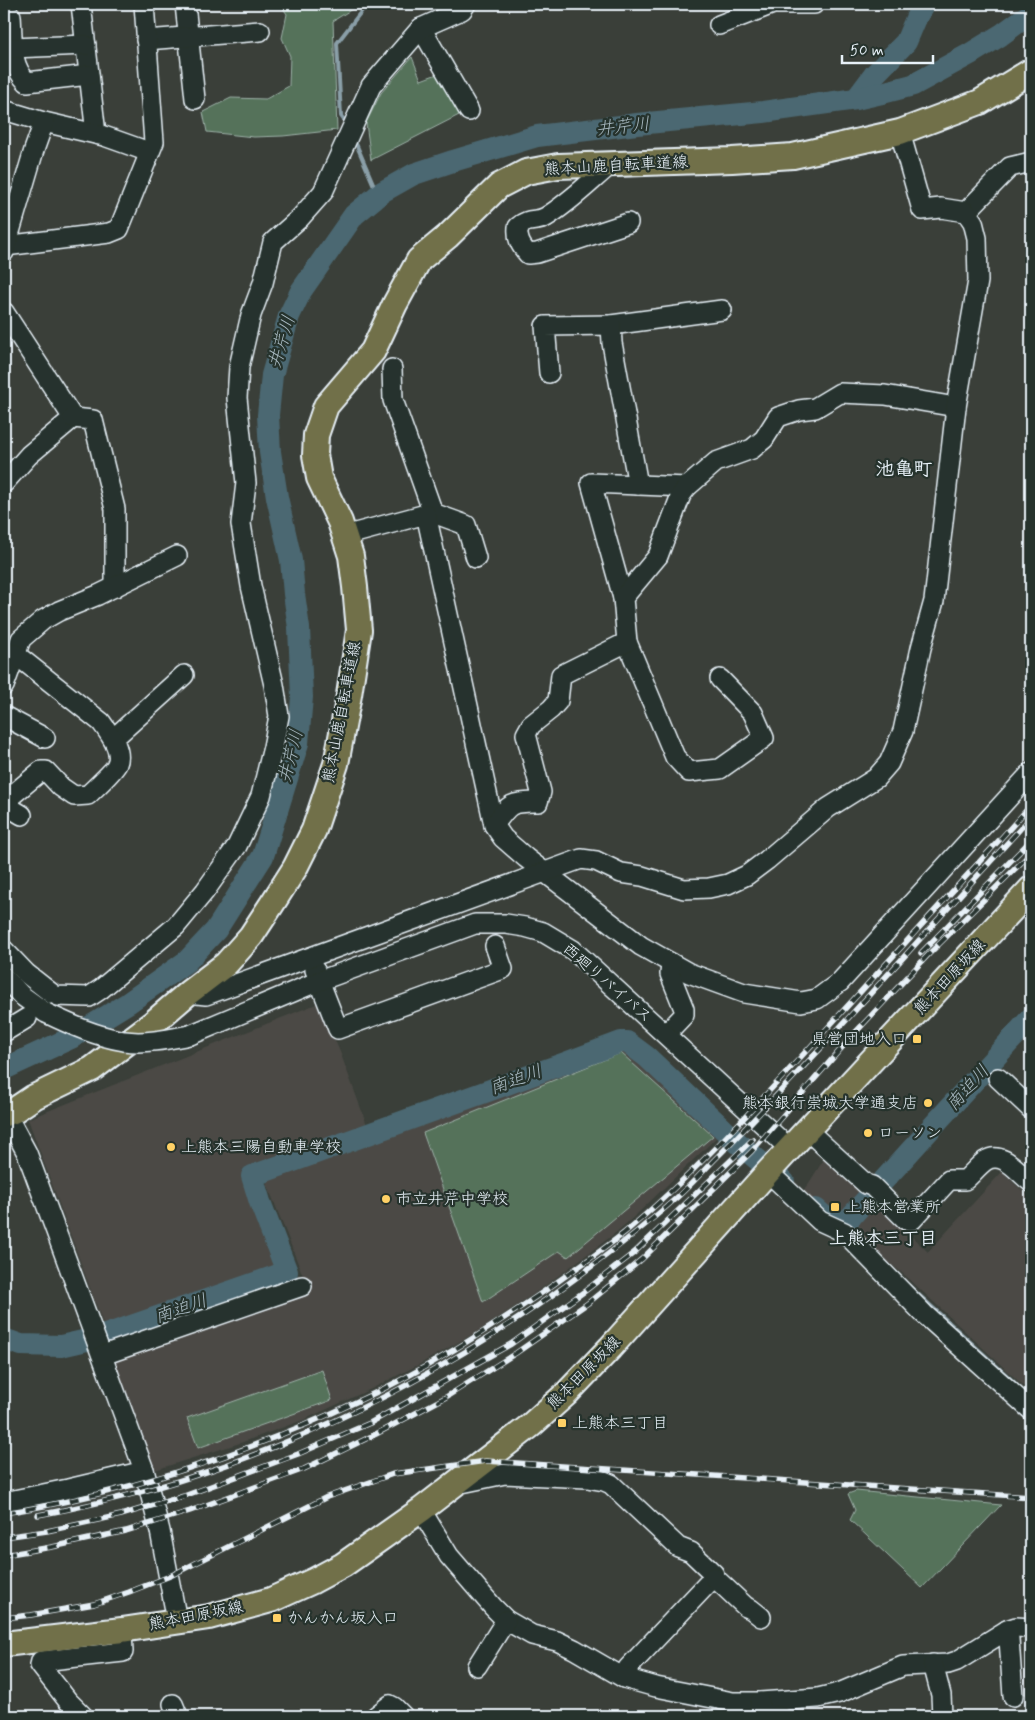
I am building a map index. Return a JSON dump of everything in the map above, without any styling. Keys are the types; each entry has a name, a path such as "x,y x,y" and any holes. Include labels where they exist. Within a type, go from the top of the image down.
{"main road":[{"name":"熊本山鹿自転車道線","path":"4,1112 13,1110 34,1097 92,1069 226,964 251,936 295,868 314,830 336,764 349,695 358,630 356,586 351,556 340,522 319,478 315,455 316,435 326,406 373,351 395,304 419,260 448,236 500,186 526,172 558,166 792,156 900,132 980,102 1031,71"},
{"name":"熊本田原坂線","path":"4,1644 122,1630 209,1617 271,1600 343,1565 421,1510 530,1426 567,1393 768,1172 1031,889"}],"street":[{"path":"81,4 96,134"},
{"path":"44,122 5,249 109,233 119,229 154,142 144,4"},
{"path":"185,4 195,99"},
{"path":"4,977 21,995 50,1003 89,997 101,989 176,926 237,846 261,796 279,716 274,685 251,586 241,524 246,483 236,398 239,367 251,315 263,283 273,242 300,218 323,192 371,86 421,28 445,10 462,10 466,4"},
{"path":"719,25 775,4 814,4"},
{"path":"4,13 12,16 12,48 19,74 27,82 89,75"},
{"path":"421,28 469,110"},
{"path":"146,40 260,31"},
{"path":"12,48 86,45"},
{"path":"4,110 44,122 96,134 149,152"},
{"path":"188,993 206,995 581,859 596,862 621,873 642,876 684,889 709,888 728,884 747,875 767,860 828,808 876,778 889,763 903,731 921,648 934,601 956,407 978,281 977,238 973,222 966,212 941,208 922,210 900,132"},
{"path":"966,212 1010,167 1031,162"},
{"path":"610,165 566,203 544,218 523,222 518,227 517,236 520,246 528,254 537,253 628,223"},
{"path":"549,373 545,326 611,325 722,310"},
{"path":"4,312 73,418"},
{"path":"611,325 612,343 638,485"},
{"path":"392,369 393,400 430,513 494,825 503,838 545,873 641,946 689,973 744,993 801,1002 817,999 840,982 1031,773"},
{"path":"623,598 658,556 681,495 716,462 752,449 764,440 778,417 798,410 816,408 840,393 885,395 956,407"},
{"path":"4,483 29,455 73,418 93,420 115,509 115,587"},
{"path":"687,488 591,483 623,598 627,642 675,757 689,772 720,769 764,738 753,712 720,679"},
{"path":"344,536 430,513 466,525 476,558"},
{"path":"4,686 21,639 43,620 177,556"},
{"path":"494,825 508,806 517,803 538,802 541,797 526,734 531,724 551,709 558,701 561,675 627,642"},
{"path":"15,654 101,722 113,739 118,753 117,765 88,795 74,796 46,771 41,771 4,803 22,815"},
{"path":"113,739 184,675"},
{"path":"4,716 45,738"},
{"name":"西廻りバイパス","path":"50,1003 76,1027 126,1041 154,1041 190,1035 319,981 475,924 525,926 543,932 573,950 790,1149"},
{"path":"310,958 338,1029 503,969 495,946"},
{"path":"4,950 27,974 50,1003"},
{"path":"666,1034 684,1015 684,1010 670,974 671,963"},
{"path":"4,1032 27,1018"},
{"path":"998,1078 1031,1108"},
{"path":"4,1112 27,1153 144,1470 160,1531 177,1621"},
{"path":"808,1131 866,1184 877,1190 906,1220 912,1220 949,1180 966,1180 986,1160 996,1158 1006,1160 1031,1182"},
{"path":"768,1172 820,1221 844,1232 924,1314 1031,1410"},
{"path":"101,1352 302,1286"},
{"path":"4,1502 68,1490 144,1470"},
{"path":"455,1484 505,1474 587,1478 604,1481 610,1484 678,1547 691,1552 714,1574 714,1577 746,1607 751,1608 760,1617"},
{"path":"421,1510 449,1556 506,1620 532,1635 557,1641 574,1649 624,1678 732,1709 760,1702 818,1698 839,1693 903,1666 948,1664 957,1661 1007,1630 1016,1627 1031,1628"},
{"path":"624,1678 628,1668 714,1577"},
{"path":"478,1666 506,1620"},
{"path":"83,1716 68,1701 40,1665 41,1662 123,1652 122,1630"},
{"path":"1007,1630 1013,1696"},
{"path":"933,1664 942,1695 942,1716"},
{"path":"760,1702 762,1715 780,1716"},
{"path":"376,1716 390,1705 403,1716"}],"shaded area":[{"name":"上熊本三陽自動車学校","path":"319,1003 340,1052 367,1125 242,1170 276,1269 105,1329 28,1119"},
{"path":"629,1048 719,1135 636,1215 613,1235 538,1291 480,1330 420,1364 303,1420 240,1443 155,1470 117,1367 111,1344 303,1276 267,1184 272,1178"},
{"path":"826,1156 928,1252 1002,1172 1031,1199 1031,1393 908,1278 844,1225 823,1219 800,1197"}],"green space":[{"path":"280,4 360,4 333,21 337,130 254,137 207,132 203,112 231,98 266,99 289,86 290,56 282,38 287,14"},
{"path":"412,57 421,80 440,73 461,114 371,160 366,123 381,93"},
{"path":"621,1053 713,1136 568,1257 559,1251 483,1302 423,1133"},
{"path":"322,1370 332,1400 198,1448 187,1418"},
{"path":"856,1491 1001,1505 922,1588 850,1520 855,1510 848,1494"}],"waterway":[{"path":"347,124 341,116 337,43 367,4"},
{"path":"856,99 874,75 906,42 924,4"},
{"name":"井芹川","path":"4,1069 73,1037 128,1003 187,961 216,930 263,856 298,743 302,697 299,628 291,560 277,497 270,452 268,415 272,375 289,316 301,291 354,215 382,192 414,174 537,136 763,112 856,99 913,85 970,54 1001,35 1031,13"},
{"path":"354,139 378,195"},
{"name":"南迫川","path":"816,1209 825,1217 846,1222 1031,1018"},
{"name":"南迫川","path":"4,1339 21,1345 61,1346 100,1337 287,1272 252,1176 621,1042 627,1042 647,1057 738,1143 784,1182"},
{"path":"908,1285 1015,1383"}],"railway":[{"path":"4,1513 95,1495 140,1483 273,1438 358,1401 431,1364 546,1290 624,1233 697,1166 788,1071 1031,805"},
{"path":"38,1515 107,1501 175,1482 241,1460 306,1434 370,1404 432,1371 492,1335 551,1296 629,1238 680,1195 821,1048 1031,817"},
{"path":"921,953 1031,840"},
{"path":"4,1555 126,1531 190,1511 304,1469 446,1397 516,1353 588,1303 642,1259 752,1151 853,1035 929,954 1031,853"},
{"path":"4,1537 47,1531 121,1515 184,1496 298,1454 370,1423 511,1344 585,1291 635,1252 753,1139"},
{"path":"4,1618 94,1604 129,1592 170,1576 327,1497 393,1474 486,1461 1031,1497"}],"place":[{"name":"県営団地入口","path":"917,1039"},
{"name":"熊本銀行崇城大学通支店","path":"928,1103"},
{"name":"ローソン","path":"868,1133"},
{"name":"上熊本三陽自動車学校","path":"171,1147"},
{"name":"市立井芹中学校","path":"386,1199"},
{"name":"上熊本営業所","path":"835,1207"},
{"name":"上熊本三丁目","path":"562,1423"},
{"name":"かんかん坂入口","path":"277,1618"}],"district":[{"name":"池亀町","path":"904,469"},
{"name":"上熊本三丁目","path":"883,1239"}]}
